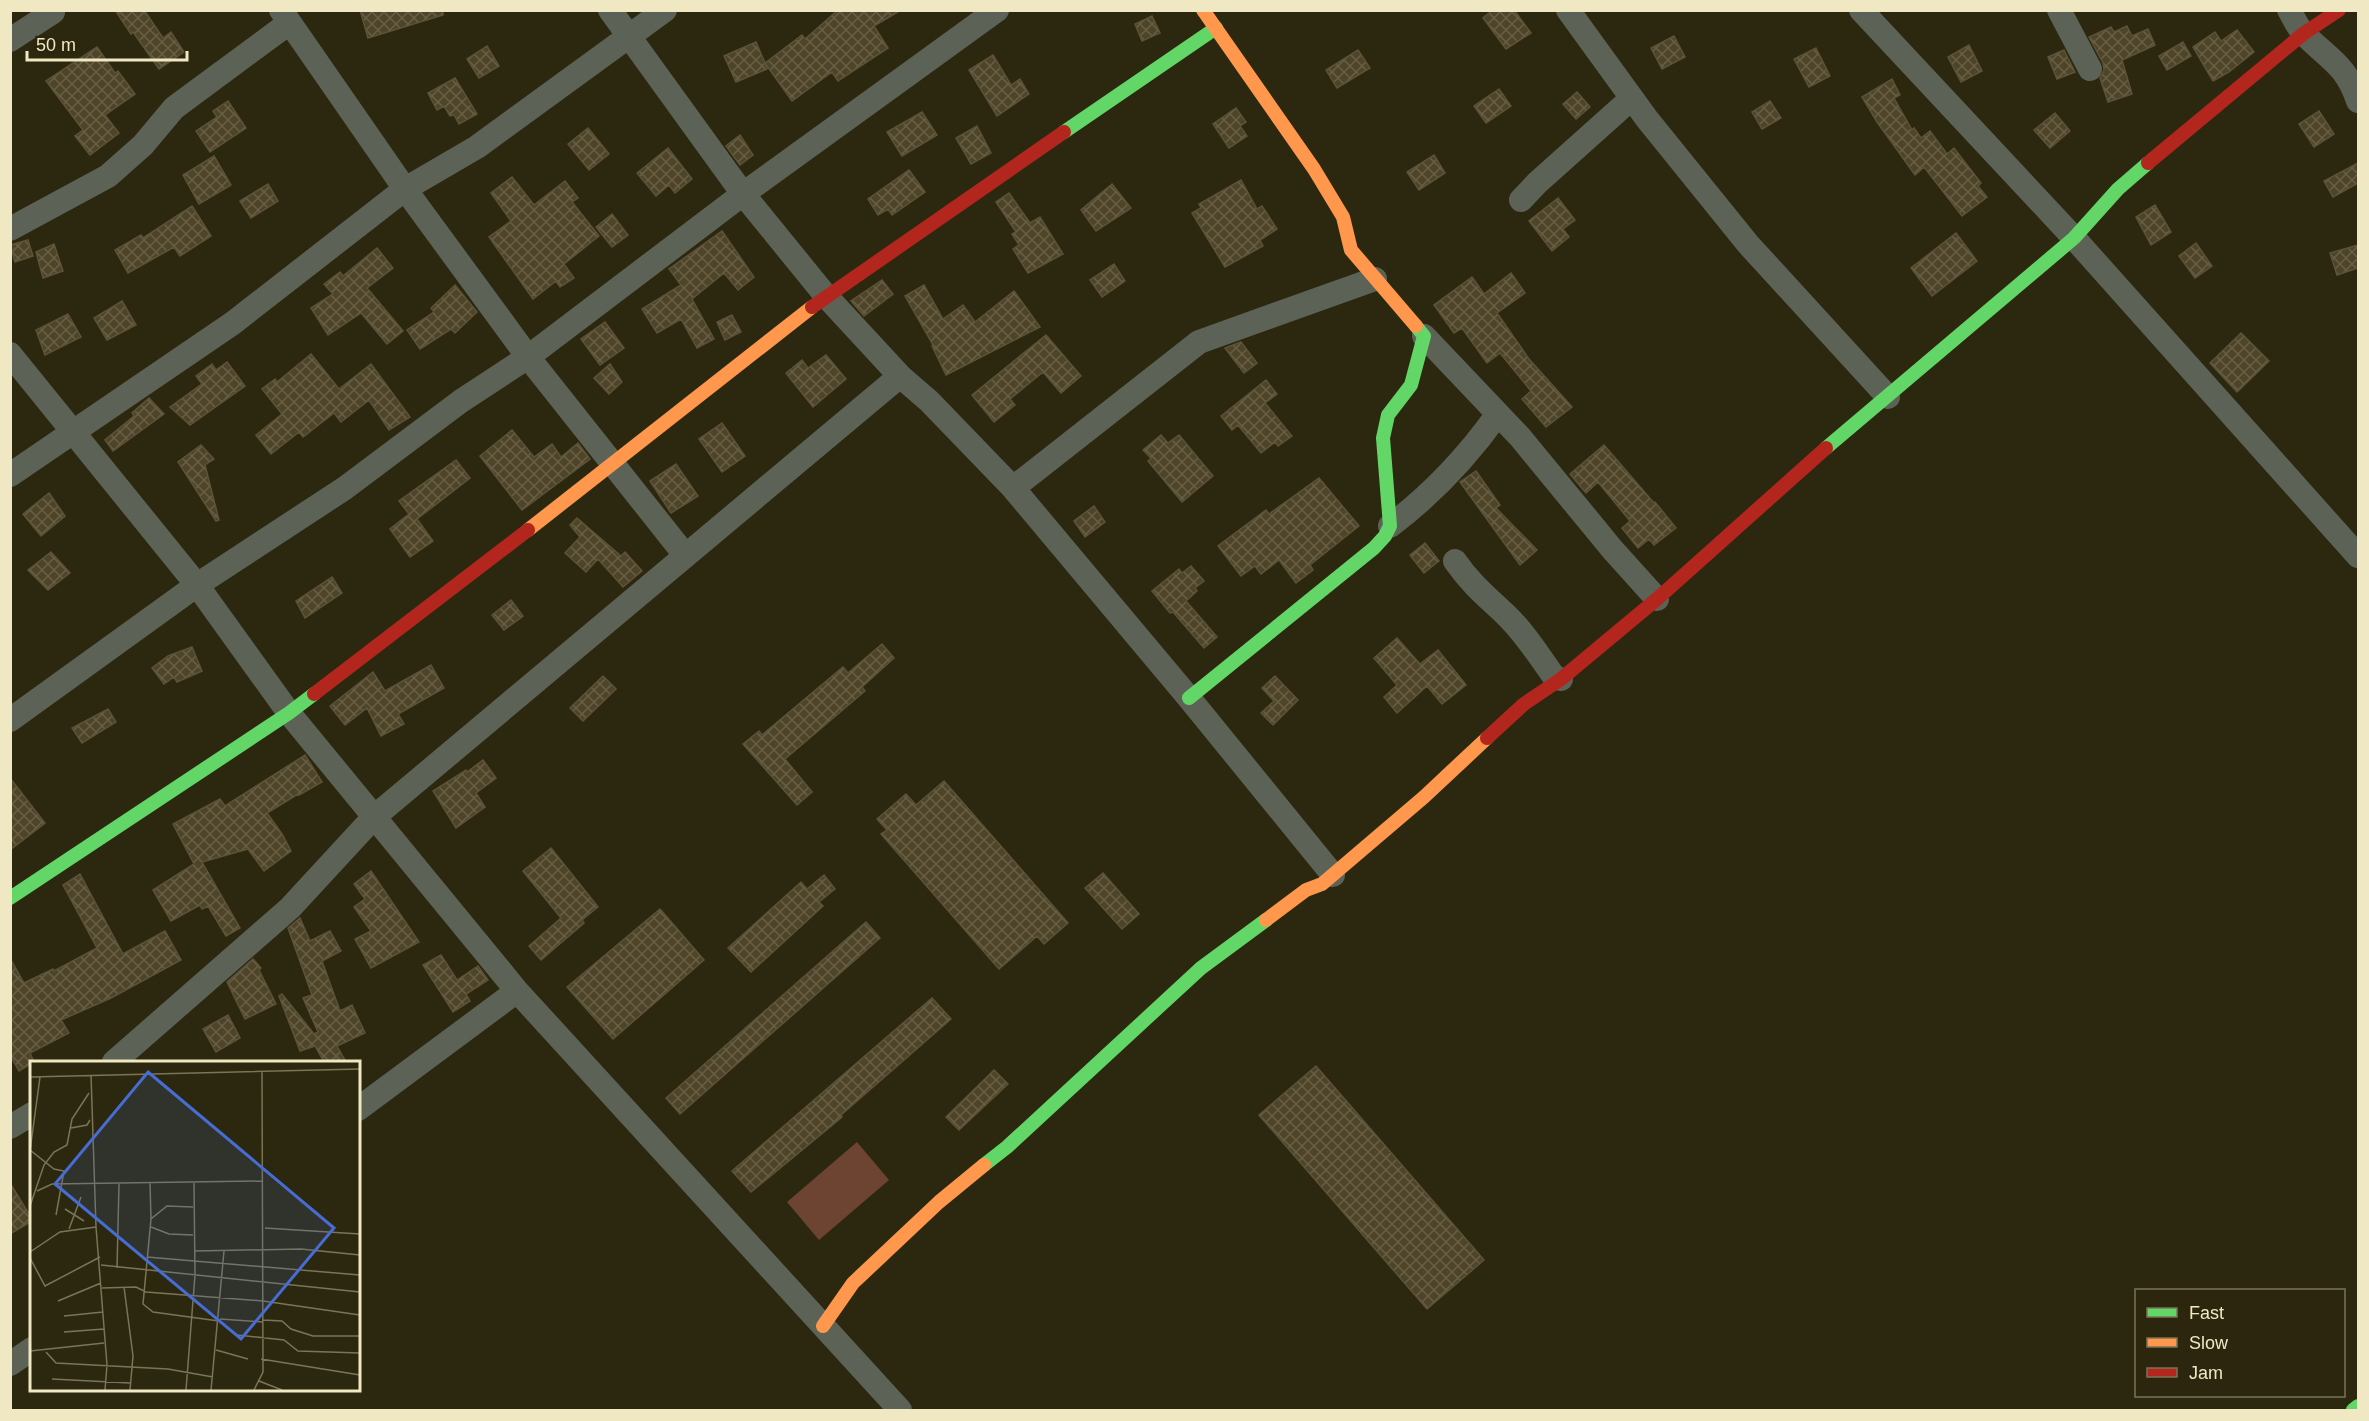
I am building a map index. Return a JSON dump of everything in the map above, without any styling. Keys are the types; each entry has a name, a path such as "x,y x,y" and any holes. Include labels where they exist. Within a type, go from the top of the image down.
{"street":[{"path":"610,10 743,194 826,296 900,376 930,401 1013,488 1189,698 1333,875"},
{"path":"10,475 233,323 405,189 477,147 665,10"},
{"path":"10,720 197,585 345,488 461,401 528,357 743,194 997,10"},
{"path":"1203,10 1314,169 1343,217 1351,250 1424,336 1546,467 1612,549 1657,599"},
{"path":"1568,10 1632,98 1748,244 1888,397"},
{"path":"1861,10 2074,238 2358,556"},
{"path":"2060,10 2090,69"},
{"path":"2289,10 2303,34 2330,56 2350,78 2358,101"},
{"path":"823,1326 853,1283 939,1202 1007,1147 1200,968 1306,890 1322,884 1333,875 1424,797 1524,704 1562,679 1657,599 1787,482 2074,238 2118,189 2303,34 2339,10"},
{"path":"10,40 53,12"},
{"path":"10,229 108,176 143,145 174,108 285,17 405,189 528,357 685,555"},
{"path":"10,898 289,714 614,464 826,296 1215,28"},
{"path":"1521,200 1632,98"},
{"path":"1013,488 1199,342 1375,279"},
{"path":"1390,526 1383,438 1388,415 1411,385 1424,336"},
{"path":"10,354 197,585 289,714 517,991 900,1410"},
{"path":"115,1061 290,908 374,817 900,376"},
{"path":"1189,698 1374,548 1385,536 1390,526 1418,505 1475,446 1497,415"},
{"path":"1455,561 1482,594 1526,637 1555,678 1562,679"},
{"path":"360,1108 517,991"},
{"path":"10,1127 30,1115"},
{"path":"10,1364 30,1350"},
{"path":"2354,1410 2358,1406"}],"shaded area":[{"path":"857,1142 889,1180 819,1240 787,1202"}],"building":[{"path":"115,10 144,10 163,38 171,32 184,52 159,69"},
{"path":"360,10 443,10 443,15 368,38"},
{"path":"838,10 901,10 874,26 888,48 838,81 832,72 792,101 765,63 802,35 805,39"},
{"path":"1493,10 1514,10 1531,33 1506,49 1483,18"},
{"path":"1152,16 1160,33 1142,41 1135,24"},
{"path":"2127,26 2132,36 2148,29 2155,45 2122,60 2132,94 2108,102 2100,78 2104,70 2103,63 2089,37 2111,27 2114,32"},
{"path":"2237,30 2254,52 2229,72 2213,81 2193,47 2215,32 2221,41"},
{"path":"1674,36 1685,57 1662,69 1651,48"},
{"path":"756,42 767,69 736,82 724,56"},
{"path":"2183,42 2191,56 2167,70 2159,56"},
{"path":"1969,45 1982,71 1961,82 1948,57"},
{"path":"487,46 499,66 479,78 467,59"},
{"path":"97,47 115,73 118,71 135,94 105,115 119,133 90,155 75,136 83,130 46,81"},
{"path":"1816,48 1830,76 1809,87 1794,59"},
{"path":"1358,50 1370,68 1337,88 1326,70"},
{"path":"2064,50 2075,72 2057,79 2048,57"},
{"path":"993,55 1011,85 1020,79 1029,94 997,116 969,70"},
{"path":"455,78 477,114 459,124 454,115 450,116 444,106 437,110 428,93"},
{"path":"1892,79 1900,95 1894,98 1912,130 1914,128 1921,138 1930,131 1947,154 1954,148 1981,183 1978,186 1987,197 1962,216 1924,167 1915,175 1862,97"},
{"path":"1499,89 1511,106 1486,123 1474,106"},
{"path":"1577,92 1590,107 1576,119 1563,104"},
{"path":"228,101 246,128 210,152 196,131 217,117 213,111"},
{"path":"1770,101 1781,118 1762,129 1752,112"},
{"path":"1236,108 1246,122 1240,126 1247,136 1229,148 1213,124"},
{"path":"2319,111 2334,134 2314,147 2299,124"},
{"path":"922,112 937,135 902,156 887,132"},
{"path":"2055,113 2070,131 2050,148 2034,130"},
{"path":"977,126 991,153 971,164 956,138"},
{"path":"588,128 609,154 589,170 568,144"},
{"path":"740,135 753,155 740,165 726,146"},
{"path":"668,148 692,179 675,193 669,185 656,196 637,173"},
{"path":"1434,155 1445,173 1419,190 1407,172"},
{"path":"214,156 231,185 199,204 183,175"},
{"path":"2358,163 2358,183 2333,197 2324,181"},
{"path":"909,170 925,192 892,215 888,209 878,215 868,199"},
{"path":"512,177 534,205 565,181 578,198 572,202 599,236 564,264 574,278 560,287 556,281 533,299 489,237 511,221 491,193"},
{"path":"1241,180 1257,209 1262,206 1277,229 1260,240 1263,246 1225,267 1192,213 1201,208 1199,204"},
{"path":"268,184 278,201 251,218 240,201"},
{"path":"1112,184 1131,208 1096,231 1081,210"},
{"path":"1009,193 1030,223 1040,217 1063,254 1028,273 1013,249 1019,245 1012,234 1016,232 996,202"},
{"path":"1558,198 1575,220 1563,229 1569,237 1552,251 1529,221"},
{"path":"2155,205 2171,232 2151,245 2136,217"},
{"path":"192,206 211,236 180,256 174,247 128,273 115,250 141,235 143,238"},
{"path":"612,214 628,235 612,247 596,227"},
{"path":"722,231 754,277 738,290 724,273 692,299 714,339 697,348 681,319 657,333 642,309 681,285 669,269"},
{"path":"1956,233 1977,261 1932,296 1911,268"},
{"path":"28,240 33,256 15,262 10,245"},
{"path":"2196,243 2212,266 2195,278 2179,256"},
{"path":"54,244 63,271 43,278 36,252"},
{"path":"2358,245 2358,268 2337,275 2330,253"},
{"path":"377,248 393,268 367,288 403,331 387,344 361,313 328,335 311,308 333,294 324,284 340,272 343,276"},
{"path":"1114,264 1125,281 1102,297 1090,280"},
{"path":"1511,273 1525,293 1497,313 1529,359 1572,407 1546,427 1522,399 1531,391 1500,353 1487,363 1462,328 1454,333 1434,305 1472,277 1484,294"},
{"path":"882,280 893,294 864,316 851,301"},
{"path":"455,285 477,312 455,333 451,329 420,349 407,330 434,312 431,308"},
{"path":"924,285 943,319 963,305 975,322 1014,291 1040,327 946,375 933,345 905,296"},
{"path":"122,301 136,325 107,340 94,318"},
{"path":"68,314 81,337 45,355 36,330"},
{"path":"732,315 741,332 725,340 717,322"},
{"path":"605,322 624,348 600,365 581,339"},
{"path":"2241,333 2269,361 2237,392 2210,363"},
{"path":"1046,335 1081,376 1061,393 1043,372 1010,399 1015,405 994,422 972,395"},
{"path":"1241,342 1257,363 1244,373 1225,348"},
{"path":"311,354 339,389 371,364 410,417 389,430 369,400 341,422 334,413 303,437 299,432 271,454 256,435 282,414 262,389 275,379 277,382"},
{"path":"826,355 846,379 813,407 786,373 802,360 808,368"},
{"path":"227,362 245,386 190,425 170,407 202,384 196,376 212,364 216,370"},
{"path":"610,364 622,382 609,394 594,378"},
{"path":"1266,380 1277,394 1265,403 1292,436 1278,446 1275,442 1261,453 1238,425 1232,430 1221,416"},
{"path":"149,398 164,414 113,451 105,440 134,416 132,413"},
{"path":"722,423 745,456 722,472 699,439"},
{"path":"512,430 534,457 552,444 561,457 578,443 590,459 522,510 480,456"},
{"path":"1161,435 1168,443 1179,435 1213,476 1182,502 1148,461 1151,458 1143,450"},
{"path":"201,445 214,459 205,465 219,520 216,521 178,462"},
{"path":"1604,445 1676,528 1654,545 1649,539 1638,548 1622,528 1630,521 1598,482 1586,493 1570,474"},
{"path":"456,460 470,478 417,519 433,541 410,557 390,529 409,514 399,501"},
{"path":"676,464 698,496 671,513 650,481"},
{"path":"1476,471 1500,505 1496,508 1537,550 1520,565 1460,482"},
{"path":"1319,478 1359,526 1310,565 1313,570 1296,583 1279,560 1261,574 1255,566 1241,576 1218,546 1266,510 1269,514"},
{"path":"49,493 65,516 41,536 23,514"},
{"path":"1094,506 1105,522 1085,537 1074,521"},
{"path":"577,518 621,556 625,552 642,571 623,587 598,559 586,572 565,553 580,537 570,525"},
{"path":"1425,543 1439,561 1424,573 1410,555"},
{"path":"51,552 70,573 48,590 28,570"},
{"path":"1191,566 1204,581 1195,588 1197,591 1186,601 1217,637 1204,648 1152,591 1179,569 1182,573"},
{"path":"332,577 342,593 305,618 296,601"},
{"path":"511,600 523,616 504,630 492,615"},
{"path":"1397,638 1420,664 1438,650 1466,685 1442,704 1427,686 1397,713 1384,697 1397,685 1374,658"},
{"path":"882,644 894,658 862,687 865,691 785,759 812,792 797,805 743,744 759,731 762,735 843,667 848,673"},
{"path":"192,647 202,671 177,682 174,677 164,684 152,668 168,656"},
{"path":"431,665 444,688 398,714 404,724 381,736 367,708 345,725 330,706 373,672 385,691"},
{"path":"603,676 616,689 583,721 570,708"},
{"path":"1275,676 1298,700 1273,725 1261,713 1274,701 1262,688"},
{"path":"108,709 116,722 82,743 72,728"},
{"path":"305,755 322,782 267,813 291,851 264,871 248,849 202,862 240,928 226,936 208,906 202,909 200,905 171,921 153,890 194,864 173,824 220,799 225,806"},
{"path":"483,760 496,778 476,793 485,807 456,828 433,791"},
{"path":"10,778 45,823 10,850"},
{"path":"944,781 1068,923 1044,944 1037,936 999,969 881,834 887,830 877,819 906,794 916,805"},
{"path":"551,848 598,907 582,920 584,923 541,960 529,946 561,918 523,871"},
{"path":"371,871 419,942 371,968 355,939 371,931 354,907 365,899 354,884"},
{"path":"1103,873 1139,914 1122,929 1085,888"},
{"path":"80,874 123,954 165,931 181,960 111,998 61,1020 69,1033 30,1053 34,1061 30,1061 30,1064 19,1071 10,1055 10,958 24,983 53,969 54,971 97,948 63,885"},
{"path":"824,875 835,889 819,902 823,906 751,972 728,948 801,882 807,889"},
{"path":"660,909 704,960 613,1039 567,987"},
{"path":"300,918 310,941 330,931 341,951 322,961 340,1011 352,1005 365,1033 337,1046 345,1061 323,1061 315,1046 300,1051 279,996 282,994 314,1034 318,1032 303,998 312,995 288,928"},
{"path":"866,922 880,938 680,1114 666,1098"},
{"path":"441,955 457,980 478,966 488,980 466,994 470,1001 453,1012 423,965"},
{"path":"253,959 261,968 259,970 276,1004 245,1019 227,982"},
{"path":"932,998 951,1019 841,1115 842,1117 751,1192 732,1171"},
{"path":"228,1015 240,1038 216,1052 203,1029"},
{"path":"1316,1066 1484,1260 1427,1309 1259,1115"},
{"path":"994,1070 1008,1084 959,1130 946,1117"},
{"path":"10,1183 30,1216 30,1222 10,1234"}],"traffic: fast":[{"path":"1064,132 1216,28"},
{"path":"1826,448 2074,238 2118,189 2148,163"},
{"path":"1189,698 1374,548 1385,536 1390,526 1383,438 1388,415 1411,385 1424,336 1416,326"},
{"path":"10,898 289,713 314,694"},
{"path":"984,1165 1007,1147 1201,968 1266,920"},
{"path":"2353,1410 2358,1406"}],"traffic: slow":[{"path":"1203,10 1314,169 1343,217 1351,250 1416,326"},
{"path":"528,530 812,307"},
{"path":"1266,920 1306,890 1322,884 1424,797 1487,738"},
{"path":"823,1326 853,1283 939,1202 984,1165"}],"traffic: jam":[{"path":"2148,163 2303,34 2339,10"},
{"path":"812,307 1064,132"},
{"path":"1487,738 1524,704 1561,679 1657,599 1826,448"},
{"path":"314,694 528,530"}]}
